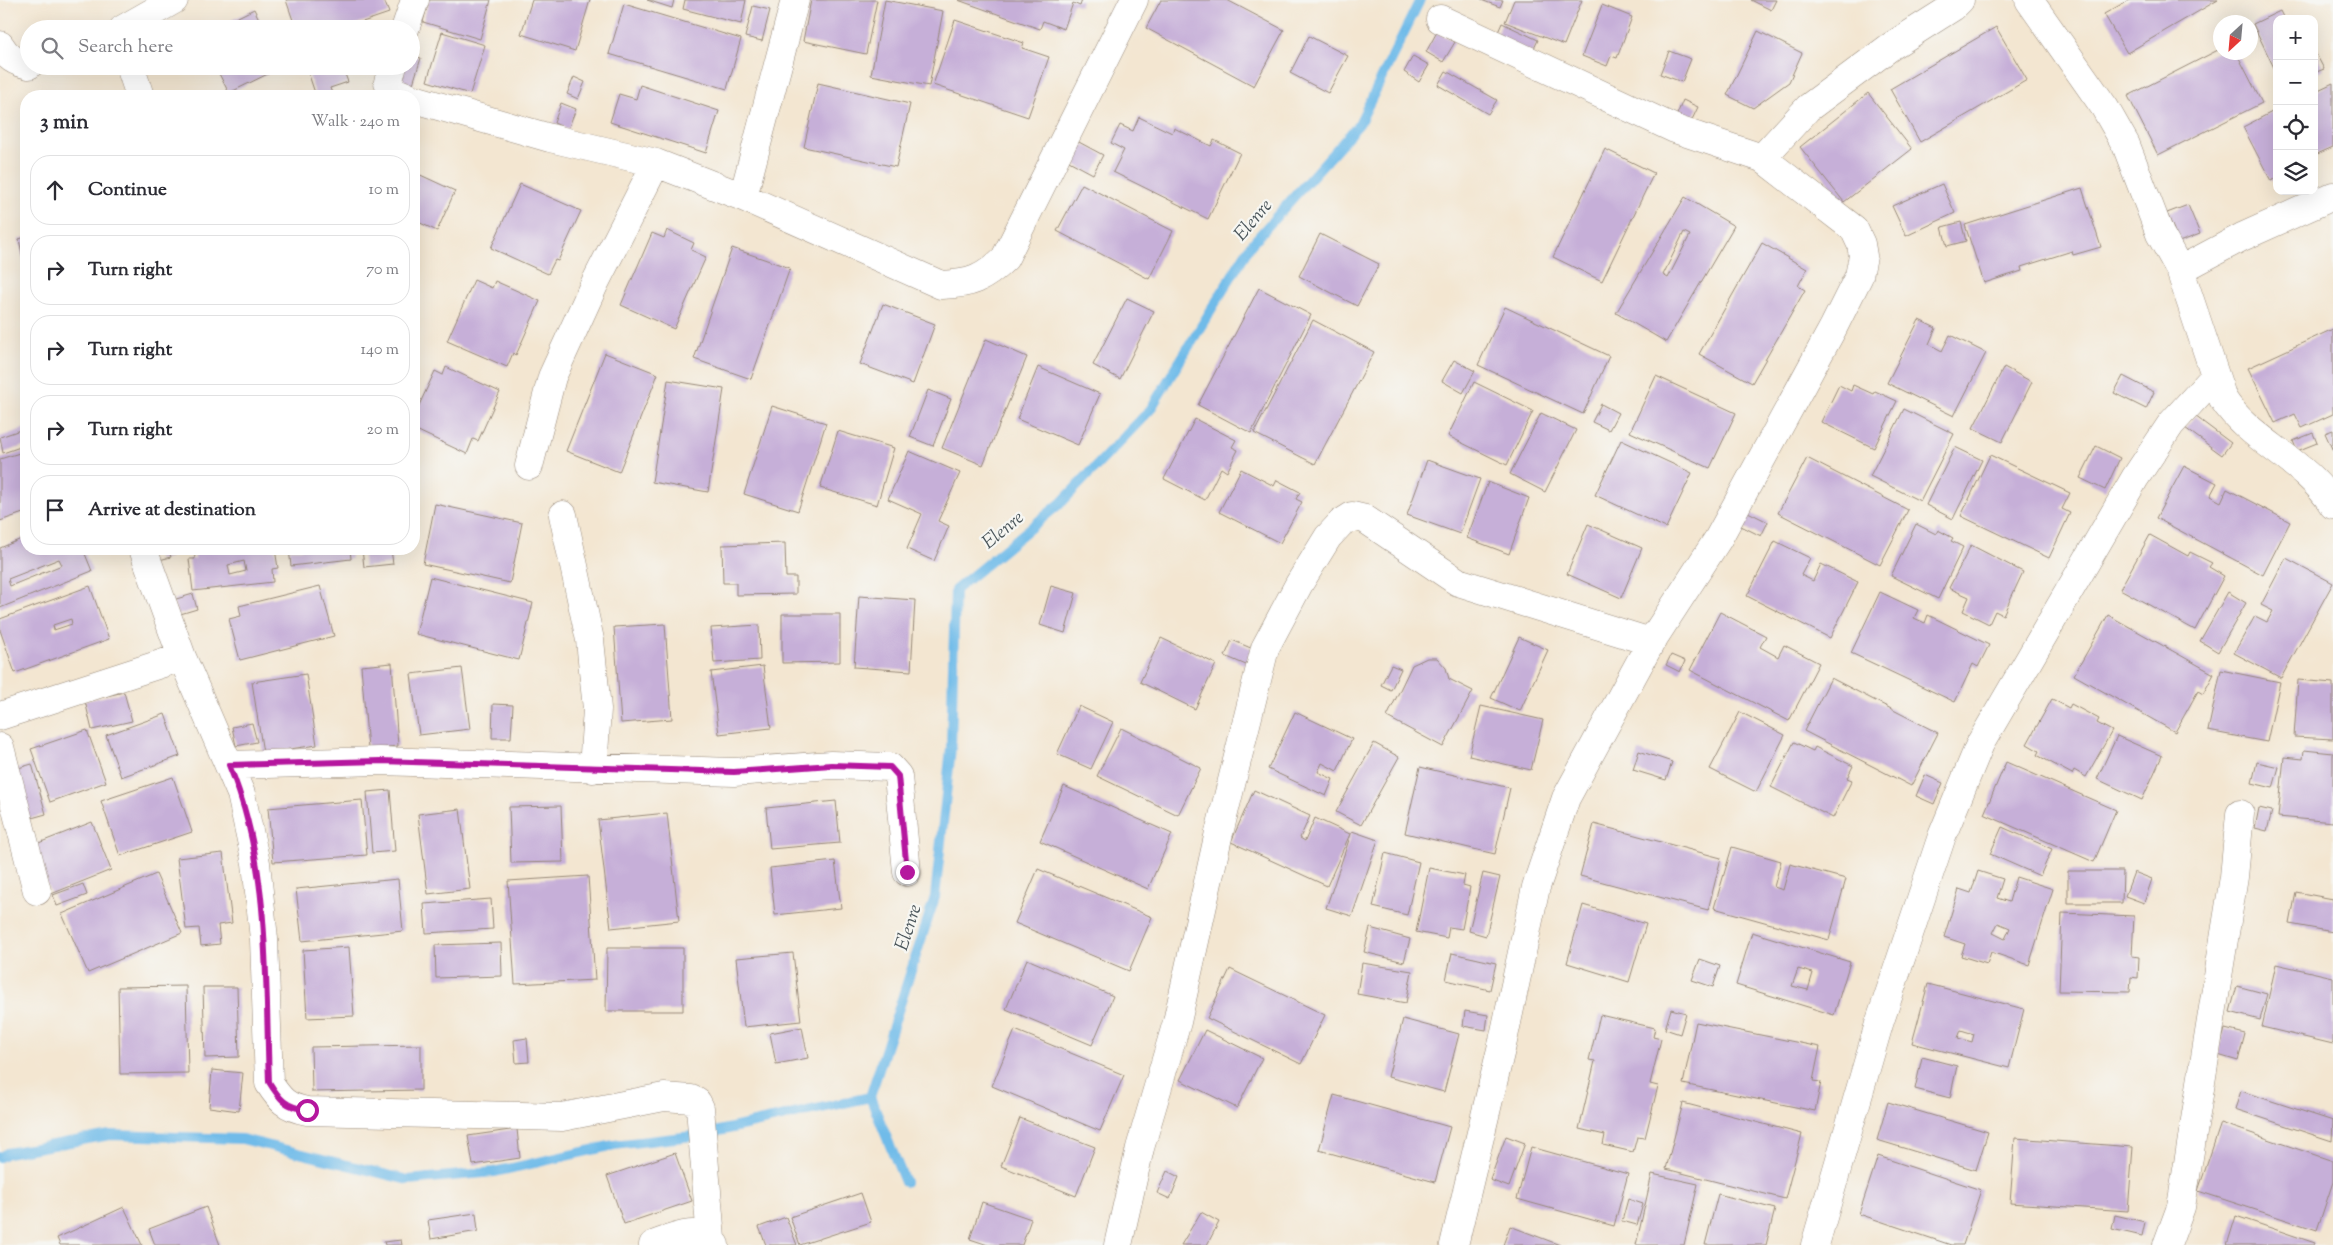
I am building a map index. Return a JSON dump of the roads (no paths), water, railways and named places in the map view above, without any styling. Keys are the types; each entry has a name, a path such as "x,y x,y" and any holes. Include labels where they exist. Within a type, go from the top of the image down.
{"street":[{"path":"139,20 174,0"},
{"path":"408,20 415,0"},
{"path":"743,197 795,0"},
{"path":"420,101 550,138 656,163 743,197 941,285 964,284 989,274 1005,258 1134,0"},
{"path":"1762,158 1808,108 1890,47 1953,7 1960,0"},
{"path":"2029,0 2105,108 2126,145 2160,234 2180,270 2223,399 2232,413 2286,456 2326,494 2333,505"},
{"path":"1440,19 1675,129 1762,158 1854,229 1861,244 1863,256 1859,276 1833,328 1718,539 1651,642 1566,798 1536,886 1503,1041 1454,1245"},
{"path":"0,45 5,53 20,64"},
{"path":"133,75 138,90"},
{"path":"390,75 388,82 393,90"},
{"path":"529,466 552,377 594,285 656,163"},
{"path":"2180,270 2242,237 2333,196"},
{"path":"1814,1245 1882,1015 1942,836 1980,744 2135,478 2171,424 2215,376"},
{"path":"564,515 590,640 597,709 593,769"},
{"path":"1118,1245 1140,1148 1177,1022 1218,837 1265,648 1298,584 1328,537 1341,523 1352,516 1365,519 1458,582 1651,642"},
{"path":"145,555 182,657 241,794 256,863 264,939 269,1082 281,1101 292,1108 307,1110 562,1117 664,1097 691,1099 697,1102 700,1108 713,1242"},
{"path":"0,716 182,657"},
{"path":"0,747 37,891"},
{"path":"229,765 380,761 734,772 831,765 890,767 898,776 907,872"},
{"path":"2167,1245 2181,1207 2234,877 2240,814"},
{"path":"653,1245 695,1233 713,1242"}],"waterway":[{"name":"Elenre","path":"905,1182 870,1097 935,897 951,748 955,590 1062,502 1150,410 1250,246 1359,124 1420,0"},
{"path":"0,1157 7,1153 110,1135 242,1139 408,1180 494,1172 614,1145 701,1135 870,1097"}]}
